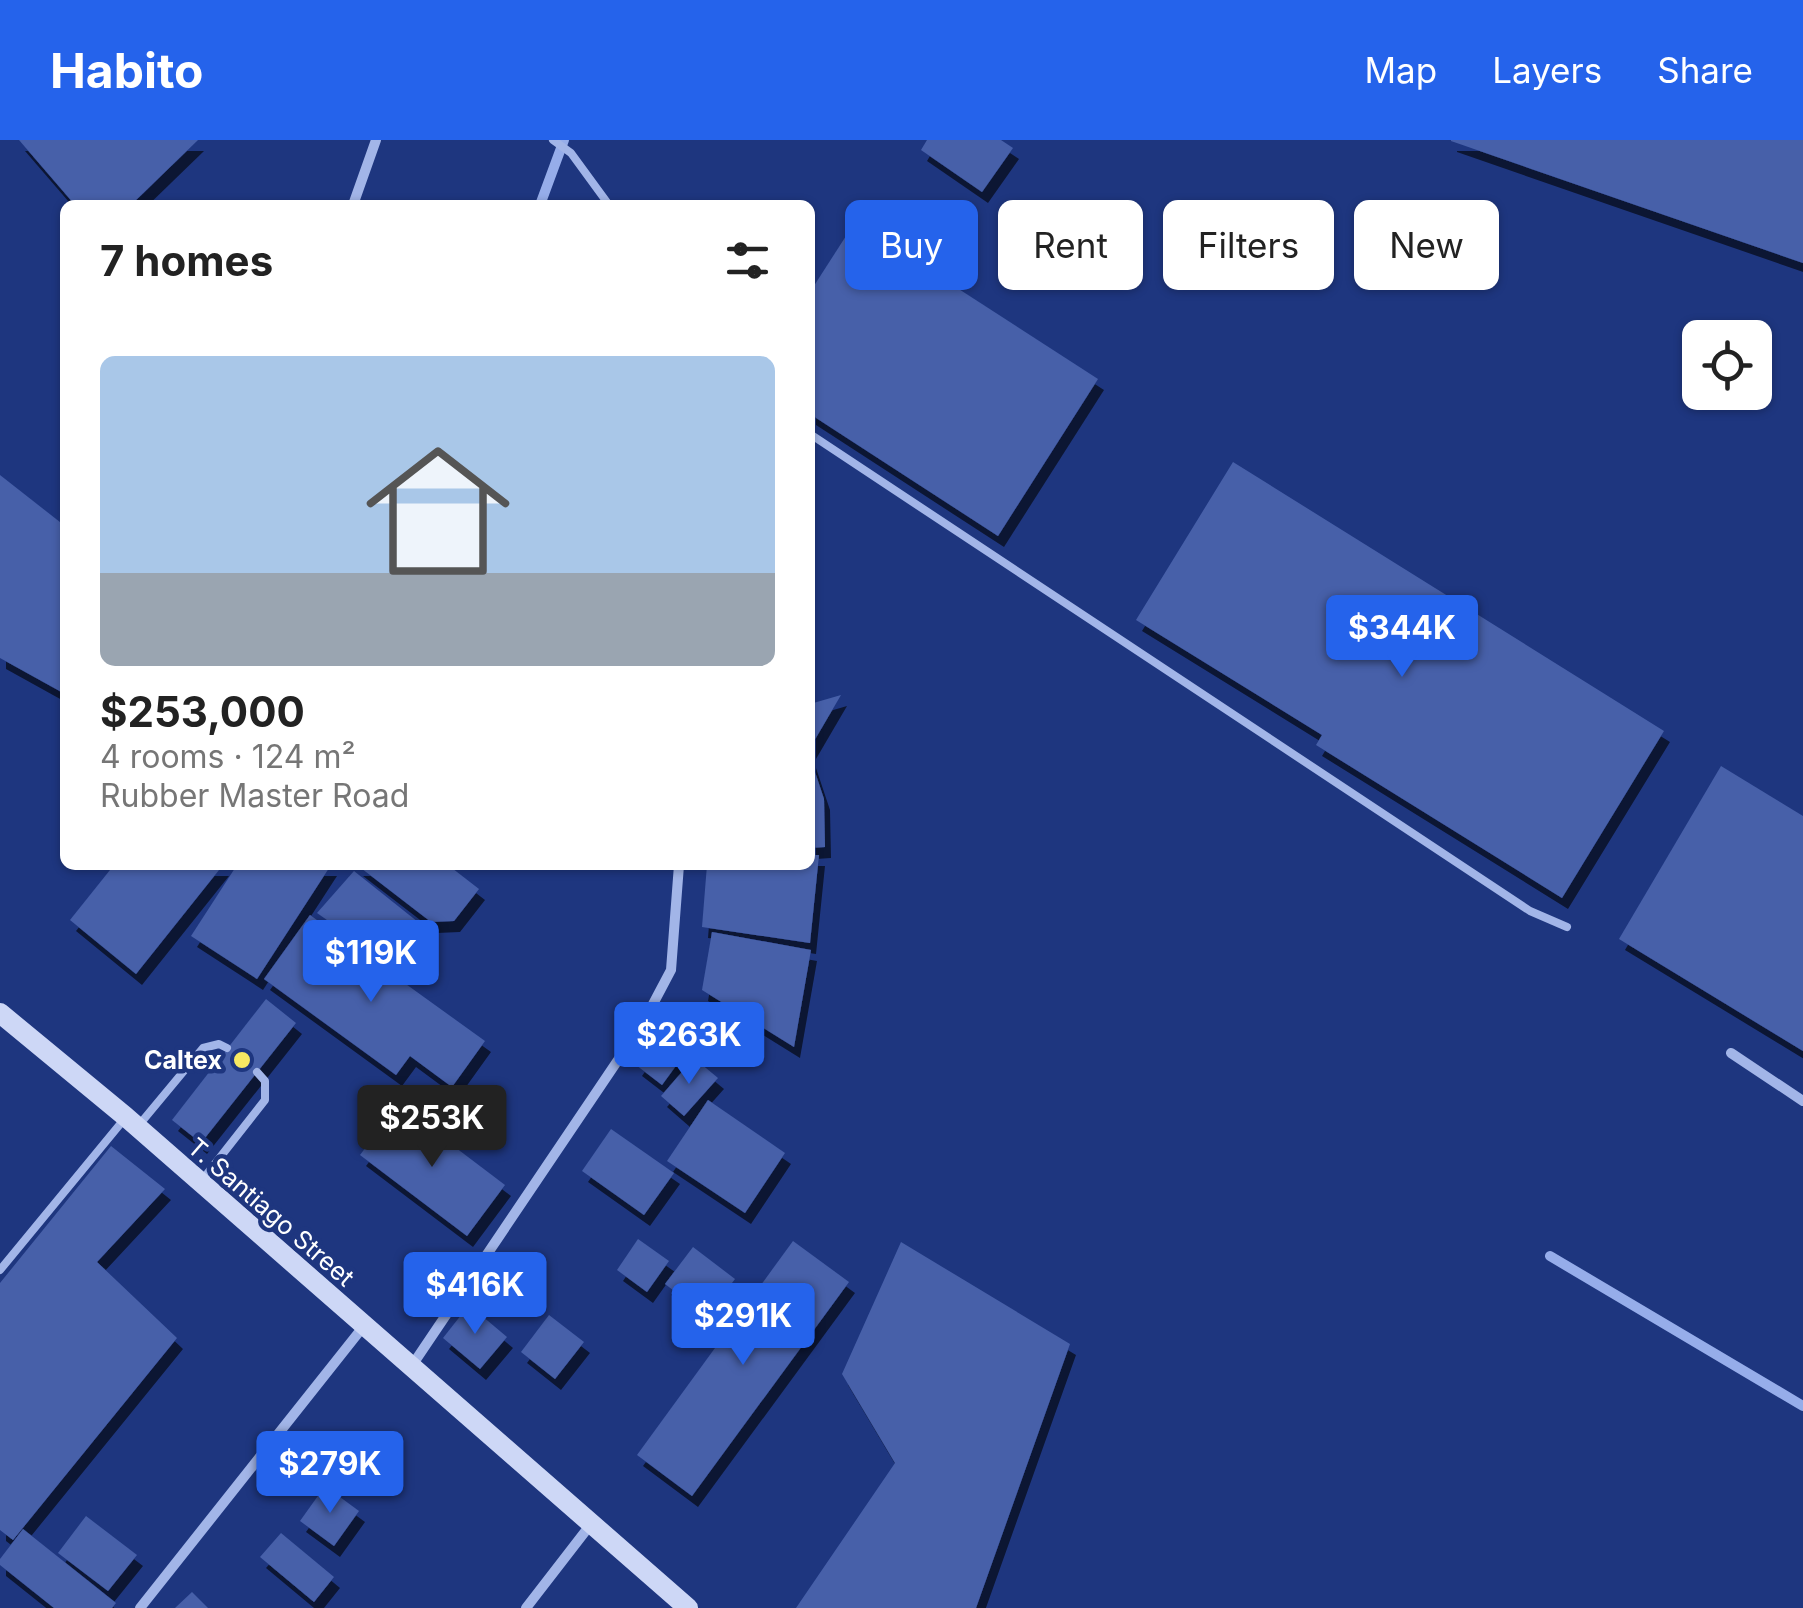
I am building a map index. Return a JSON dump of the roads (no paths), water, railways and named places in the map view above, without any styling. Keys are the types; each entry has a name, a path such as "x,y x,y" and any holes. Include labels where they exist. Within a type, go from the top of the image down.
{"main road":[{"name":"T. Santiago Street","path":"0,1013 132,1122 688,1608"}],"street":[{"path":"356,200 376,140"},
{"path":"411,1368 650,1010 671,970 679,870"},
{"path":"1731,1053 1803,1102"},
{"path":"140,1608 363,1327"},
{"path":"526,1608 592,1524"}],"lane":[{"path":"553,140 571,153 605,200"},
{"path":"815,437 1530,911 1567,928"},
{"path":"0,1270 204,1048 219,1044 227,1048"},
{"path":"200,1183 264,1100 266,1081 258,1072"}],"waterway":[{"path":"542,200 564,140"},
{"path":"1550,1256 1803,1406"}],"place":[{"name":"Caltex","path":"242,1060"}]}
